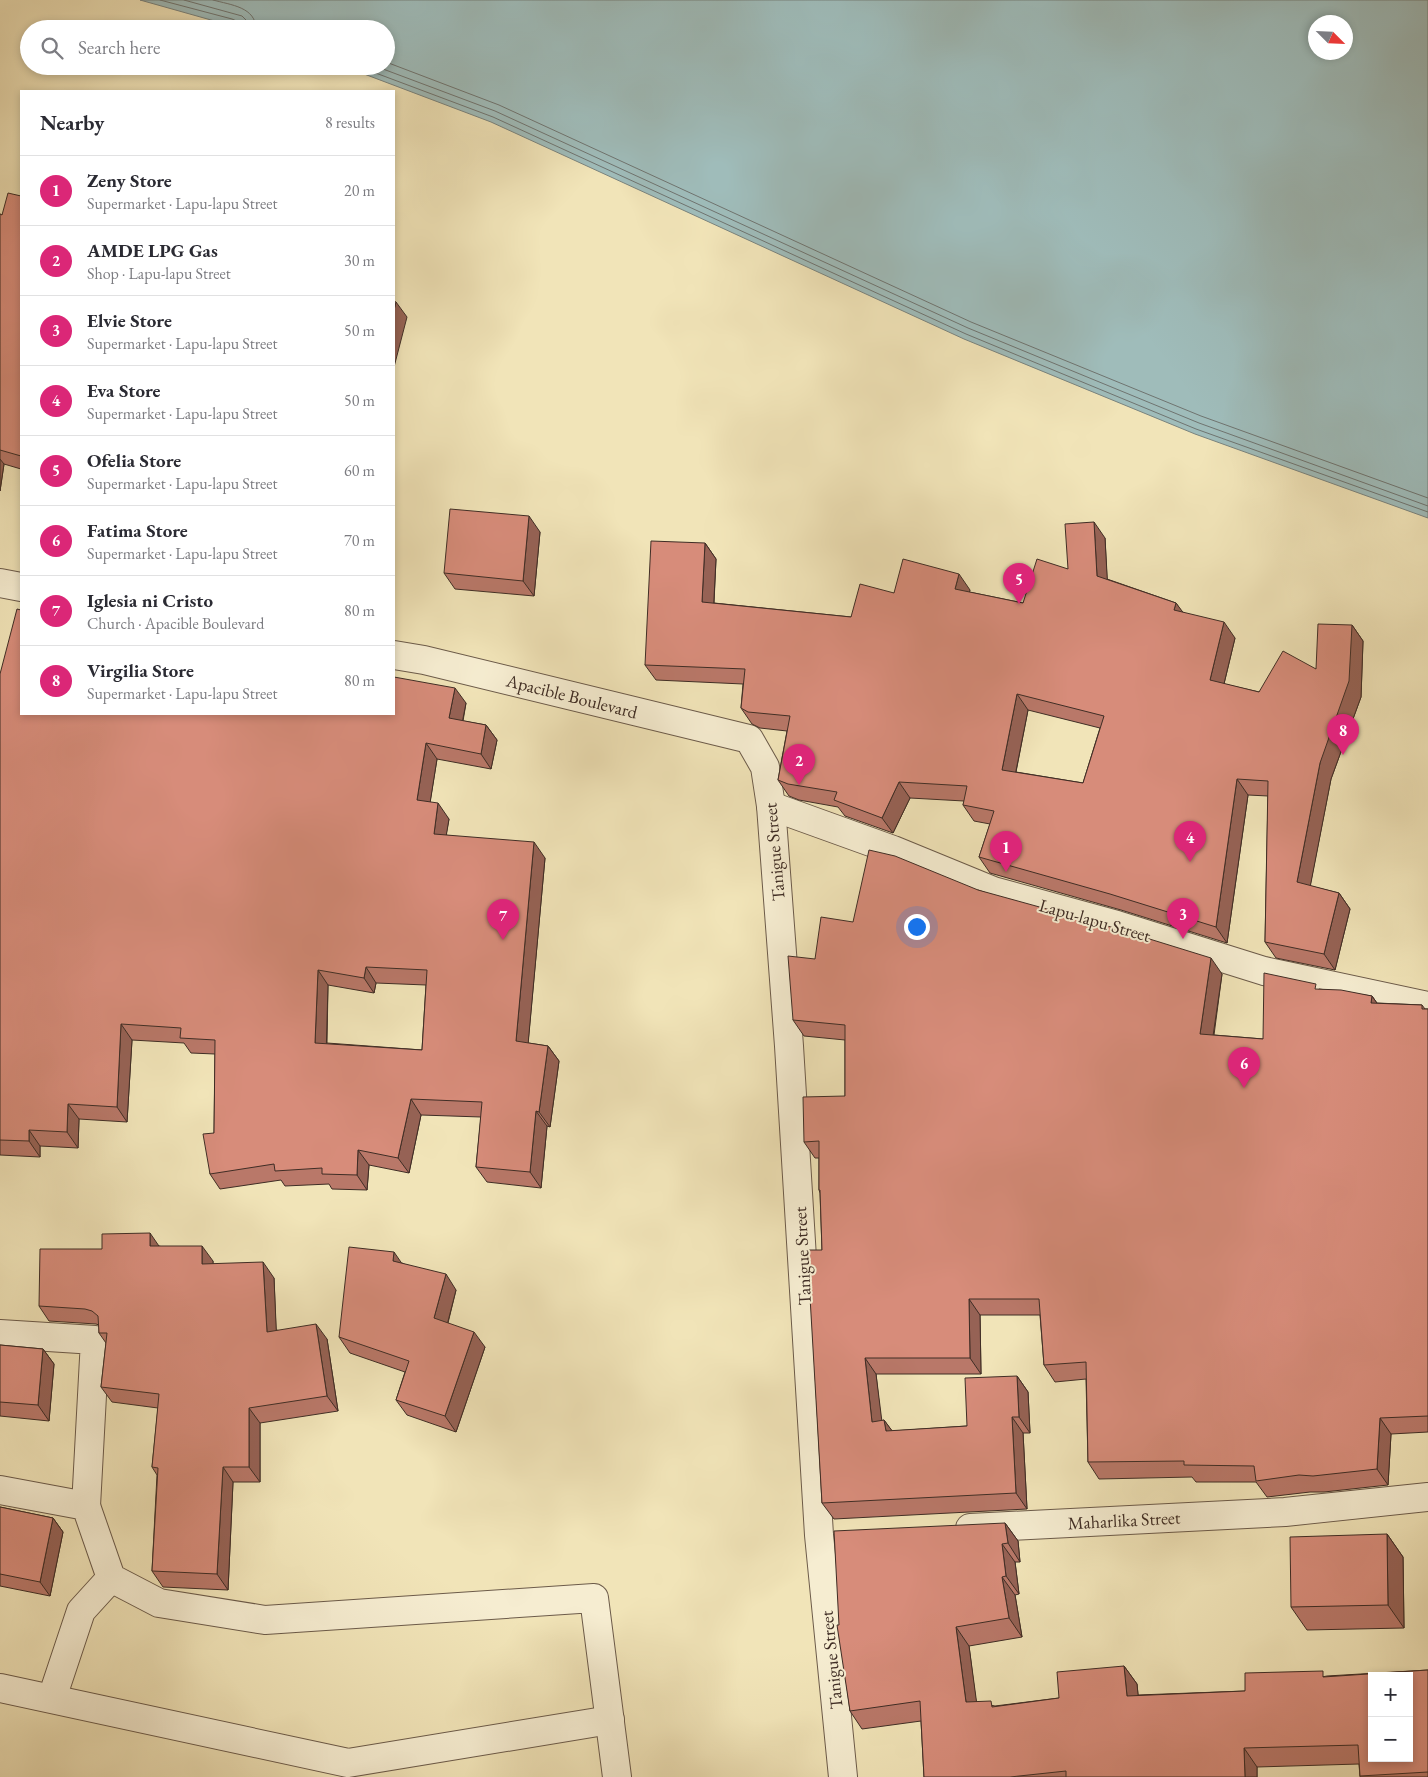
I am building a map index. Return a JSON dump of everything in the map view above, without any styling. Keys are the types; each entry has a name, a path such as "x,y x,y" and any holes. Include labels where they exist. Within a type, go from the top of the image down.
{"street":[{"path":"0,583 20,587"},
{"name":"Apacible Boulevard","path":"395,655 424,660 749,739"},
{"name":"Tanigue Street","path":"749,739 765,767 771,806 789,1036 819,1535 843,1777"},
{"name":"Lapu-lapu Street","path":"771,806 893,850 993,891 1117,925 1264,971 1428,1006"},
{"path":"0,1334 95,1340 86,1506 112,1578 159,1603 265,1620 594,1598 617,1777"},
{"path":"0,1490 86,1506"},
{"name":"Maharlika Street","path":"948,1529 1285,1512 1428,1497"},
{"path":"819,1535 848,1534"},
{"path":"52,1698 81,1611 112,1578"},
{"path":"0,1688 52,1698 349,1770 610,1720"}],"water":[{"path":"140,0 1428,0 1428,518 1195,434 964,339 491,122 367,75 395,75 395,20 211,20"}],"building":[{"path":"8,193 20,196 20,456 0,450 0,214 2,215"},
{"path":"450,509 529,516 523,581 444,573"},
{"path":"1094,522 1097,576 1176,603 1174,610 1224,622 1210,680 1259,692 1283,651 1316,669 1318,624 1352,625 1349,681 1320,763 1297,882 1339,893 1324,954 1265,942 1268,781 1237,779 1216,927 1110,894 979,857 994,811 963,805 967,786 899,782 882,818 834,800 837,792 788,784 778,780 790,716 748,712 741,708 745,669 645,665 651,541 705,543 702,602 851,617 860,584 894,593 903,559 959,574 955,589 1023,603 1037,559 1068,569 1065,524","holes":["1017,694 1104,716 1083,783 1002,770"]},
{"path":"17,609 20,610 20,715 395,715 395,677 455,688 449,718 486,725 481,754 426,743 417,800 438,803 434,834 534,842 516,1041 548,1046 539,1112 536,1111 530,1172 476,1167 482,1102 411,1099 398,1158 358,1150 357,1175 322,1174 322,1168 275,1171 274,1164 210,1174 203,1134 214,1133 215,1040 180,1038 181,1028 121,1024 117,1107 68,1104 67,1132 29,1130 29,1141 0,1140 0,674","holes":["366,967 427,970 422,1050 315,1043 318,970 364,978"]},
{"path":"869,850 895,856 978,890 1101,924 1211,958 1200,1034 1263,1039 1264,973 1316,984 1315,989 1341,990 1372,996 1371,1003 1422,1005 1422,1009 1428,1009 1428,1416 1380,1418 1377,1469 1313,1476 1299,1475 1256,1481 1254,1466 1184,1465 1184,1461 1088,1462 1086,1362 1044,1365 1039,1299 969,1299 970,1358 865,1358 872,1422 884,1420 886,1431 967,1426 965,1378 1017,1376 1019,1417 1012,1417 1016,1493 822,1503 809,1250 822,1250 819,1141 804,1142 803,1097 845,1096 845,1025 793,1020 788,956 815,959 821,917 853,922"},
{"path":"150,1233 150,1246 202,1246 202,1264 263,1262 267,1332 316,1324 327,1396 249,1408 249,1467 223,1467 217,1574 152,1571 158,1468 152,1467 159,1394 101,1387 107,1333 99,1333 98,1316 92,1311 85,1309 39,1306 40,1249 102,1249 102,1234"},
{"path":"349,1247 394,1252 393,1261 446,1274 434,1318 474,1332 445,1416 396,1400 409,1361 339,1337"},
{"path":"0,1345 43,1349 38,1405 0,1402"},
{"path":"0,1507 53,1518 40,1582 0,1574"},
{"path":"1005,1523 1008,1543 1002,1544 1006,1576 1002,1577 1009,1618 956,1627 966,1702 991,1701 992,1707 1059,1698 1057,1672 1124,1666 1127,1696 1245,1691 1245,1673 1323,1671 1323,1677 1368,1674 1368,1762 1413,1762 1413,1672 1398,1672 1428,1670 1428,1772 1360,1776 1358,1745 1244,1748 1245,1777 1066,1777 1066,1771 1010,1777 924,1777 920,1701 850,1711 837,1625 839,1625 834,1531"},
{"path":"1387,1534 1388,1605 1291,1607 1290,1537"}],"place":[{"name":"Ofelia Store","path":"1019,604"},
{"name":"Virgilia Store","path":"1343,755"},
{"name":"AMDE LPG Gas","path":"799,785"},
{"name":"Eva Store","path":"1190,862"},
{"name":"Zeny Store","path":"1006,872"},
{"name":"Elvie Store","path":"1183,939"},
{"name":"Iglesia ni Cristo","path":"503,940"},
{"name":"Fatima Store","path":"1244,1088"}]}
